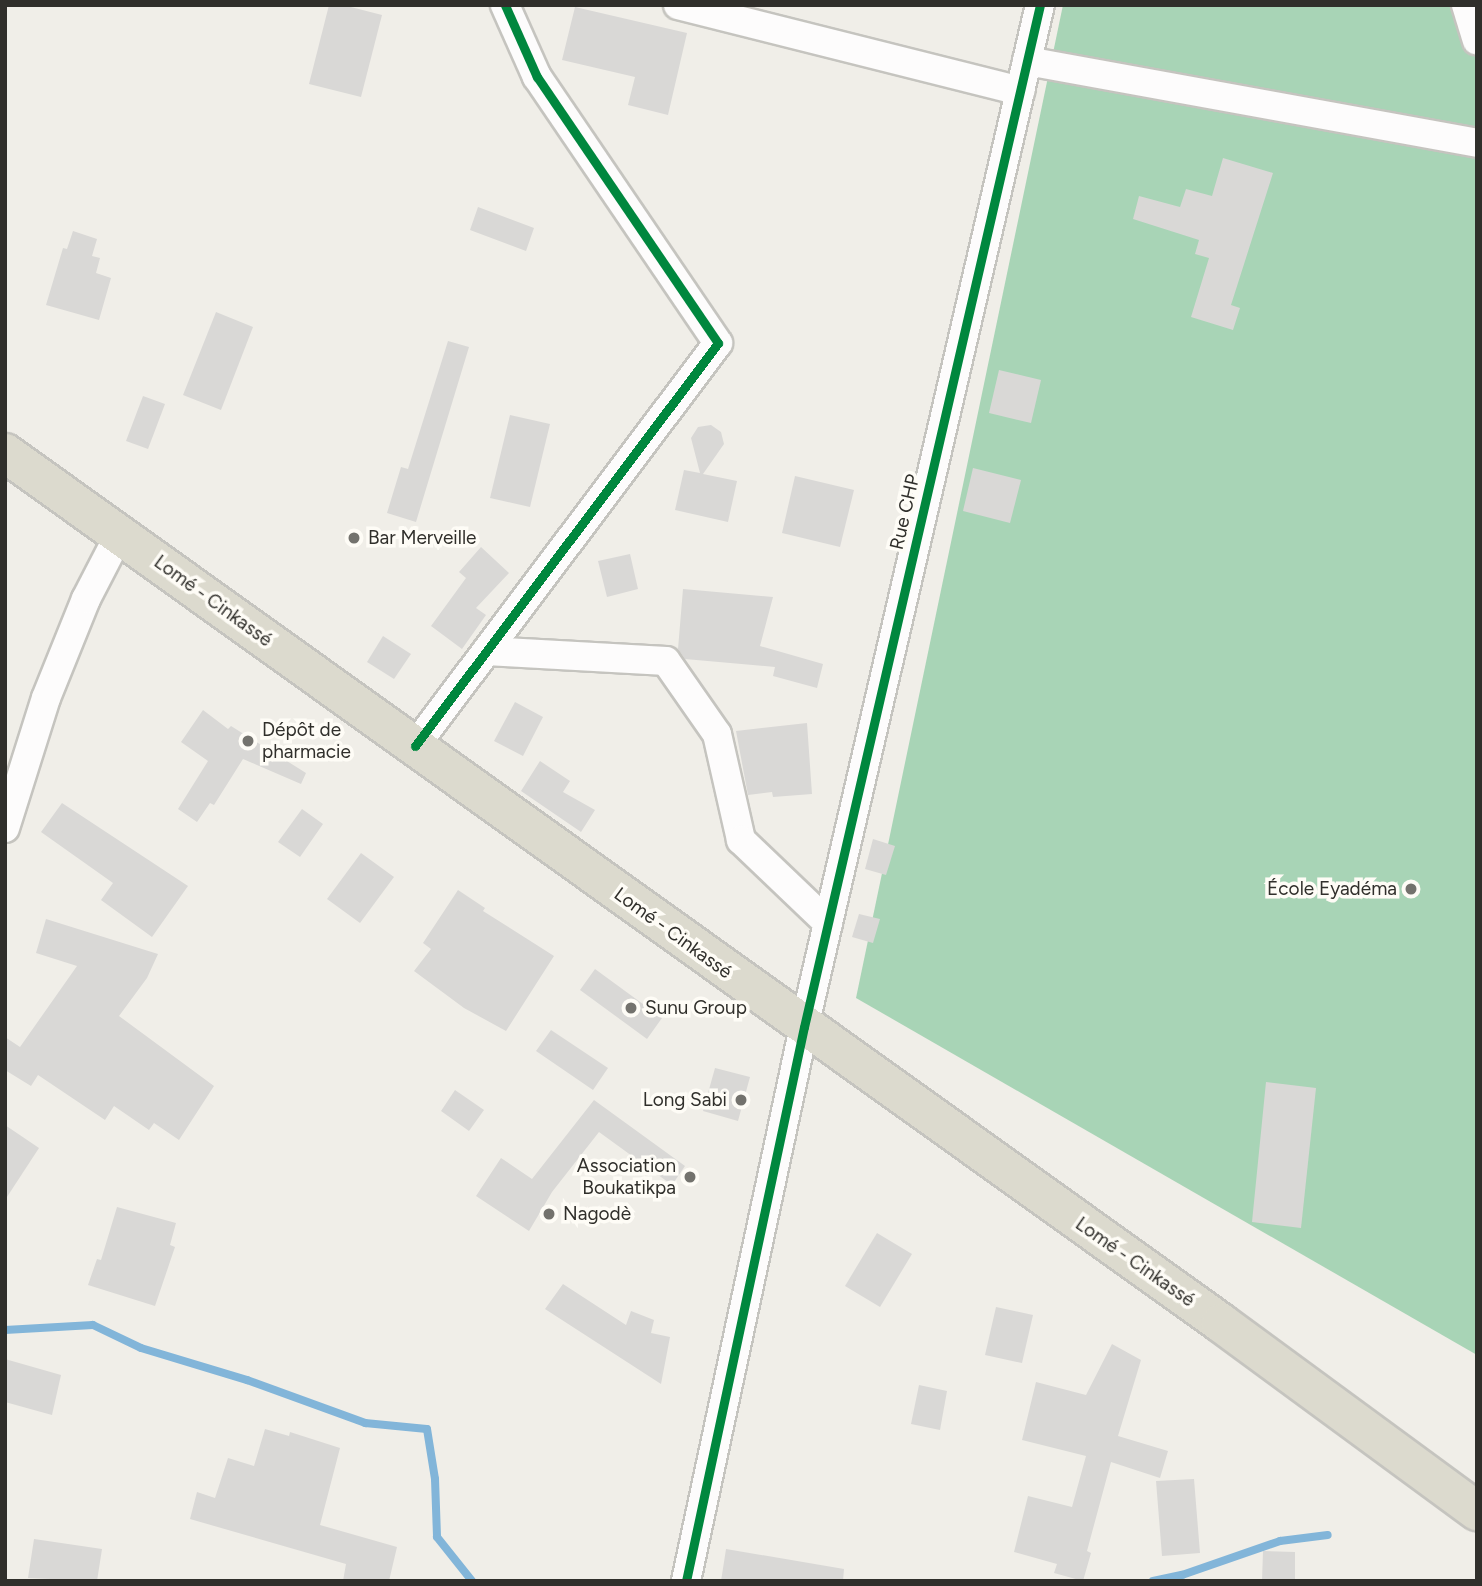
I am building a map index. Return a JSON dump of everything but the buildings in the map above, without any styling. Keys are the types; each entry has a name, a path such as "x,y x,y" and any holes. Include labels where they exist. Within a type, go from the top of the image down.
{"highway":[{"name":"Lomé - Cinkassé","path":"5,453 1221,1324 1477,1511"}],"street":[{"path":"415,746 718,343 537,77 505,5"},
{"path":"678,5 1020,91"},
{"name":"Rue CHP","path":"685,1581 804,1027 1040,5"},
{"path":"1466,5 1477,40"},
{"path":"1027,61 1477,144"},
{"path":"5,828 46,698 86,599 120,533"},
{"path":"487,650 666,661 717,734 741,840 828,923"}],"green space":[{"path":"1063,5 1477,5 1477,1355 856,998"}],"waterway":[{"path":"5,1330 93,1325 141,1348 247,1380 365,1423 427,1429 435,1479 437,1537 472,1581"},
{"path":"1153,1581 1182,1575 1280,1541 1328,1535"}],"cycle path":[{"path":"415,746 718,343 537,77 505,5"},
{"path":"686,1581 804,1027 1040,5"}],"place":[{"name":"Bar Merveille","path":"354,538"},
{"name":"Dépôt de pharmacie","path":"248,741"},
{"name":"École Eyadéma","path":"1411,889"},
{"name":"Sunu Group","path":"631,1008"},
{"name":"Long Sabi","path":"741,1100"},
{"name":"Association Boukatikpa","path":"690,1177"},
{"name":"Nagodè","path":"549,1214"}]}
